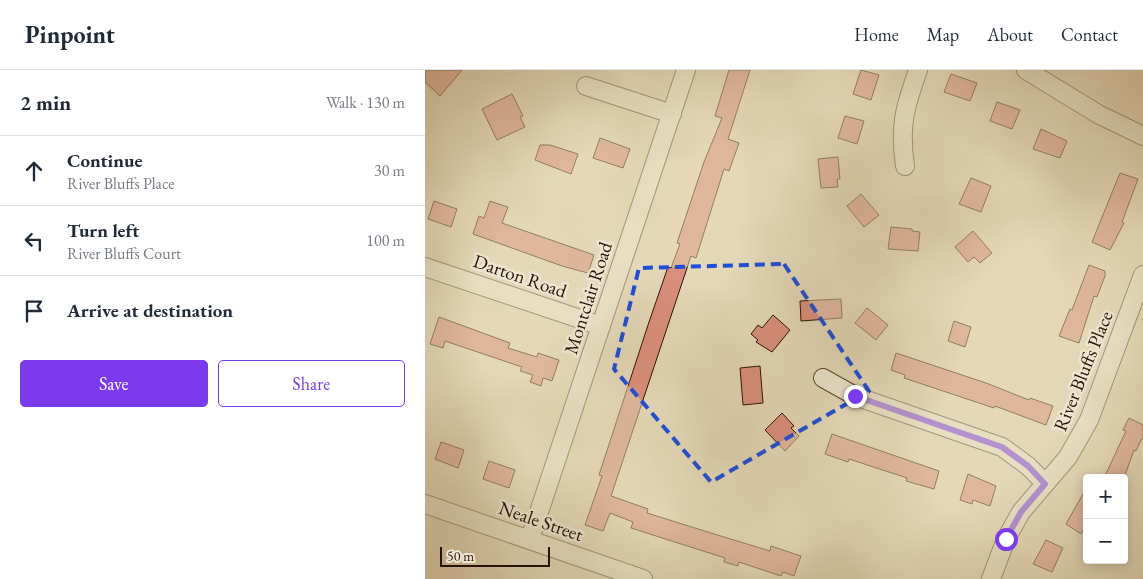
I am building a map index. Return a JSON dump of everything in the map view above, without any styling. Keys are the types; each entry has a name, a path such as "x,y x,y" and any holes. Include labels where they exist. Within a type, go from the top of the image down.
{"street":[{"name":"Montclair Road","path":"530,540 686,70"},
{"path":"905,166 901,142 902,120 919,70"},
{"path":"1026,70 1098,114 1143,136"},
{"path":"586,86 672,114"},
{"name":"Darton Road","path":"425,267 601,326"},
{"name":"River Bluffs Place","path":"991,579 1006,539 1021,512 1068,456 1089,420 1143,276"},
{"path":"823,378 855,396 1002,447 1028,466 1045,484"},
{"name":"Neale Street","path":"425,504 643,579"}],"highlighted area":[{"path":"784,264 869,391 711,482 614,369 639,268"}],"building":[{"path":"425,70 462,70 440,96 425,82"},
{"path":"729,70 750,70 728,139 739,143 729,171 724,169 696,258 691,256 611,496 648,509 647,513 770,551 771,546 801,556 794,576 783,572 781,576 739,562 738,566 724,562 725,558 631,528 633,522 610,513 603,531 585,525 602,476 599,475 649,322 668,267 671,268 680,244 677,243 704,162 722,118 715,116"},
{"path":"861,70 879,75 871,100 853,94"},
{"path":"951,74 977,83 970,101 944,92"},
{"path":"512,94 523,116 520,117 525,127 497,140 482,109"},
{"path":"997,102 1020,110 1012,129 990,121"},
{"path":"845,116 864,121 857,144 838,138"},
{"path":"1041,129 1067,141 1060,158 1033,149"},
{"path":"600,138 630,149 623,168 593,158"},
{"path":"540,145 550,145 578,154 571,174 535,160"},
{"path":"838,157 840,179 837,179 838,187 821,188 818,159"},
{"path":"1120,173 1138,179 1122,222 1124,223 1110,250 1092,242"},
{"path":"971,178 991,186 981,212 959,204"},
{"path":"861,194 879,215 864,227 847,206"},
{"path":"434,201 457,209 451,227 428,219"},
{"path":"490,201 508,207 502,223 594,255 588,273 562,266 473,234 479,216 484,218"},
{"path":"891,227 912,229 912,231 920,232 918,251 888,249"},
{"path":"973,231 992,253 980,263 974,257 968,262 955,247"},
{"path":"1089,265 1105,271 1105,276 1097,297 1094,296 1079,343 1059,336 1070,309 1072,310"},
{"path":"841,299 842,318 801,321 800,301"},
{"path":"867,308 888,325 876,340 855,323"},
{"path":"773,315 790,330 772,352 756,342 758,340 751,334 758,325 762,328"},
{"path":"439,317 510,343 508,348 537,357 538,353 559,360 552,381 543,378 541,386 530,382 533,375 520,371 522,367 445,341 443,348 430,344"},
{"path":"954,321 971,327 965,347 948,341"},
{"path":"896,353 986,383 1029,400 1030,398 1053,406 1046,425 995,406 994,408 904,378 905,375 891,370"},
{"path":"760,366 763,403 743,405 740,368"},
{"path":"782,413 794,426 791,428 799,436 785,451 765,430"},
{"path":"1129,418 1143,425 1143,436 1136,451 1134,450 1125,474 1106,474 1126,431 1123,430"},
{"path":"832,434 939,471 934,489 906,481 907,478 849,459 848,462 825,454"},
{"path":"441,442 464,450 458,468 435,459"},
{"path":"489,461 515,470 509,488 483,479"},
{"path":"968,474 996,486 990,506 973,500 972,504 960,500"},
{"path":"1083,494 1083,531 1081,534 1066,524"},
{"path":"1046,540 1063,548 1052,572 1033,564"}],"route":[{"path":"855,396 1002,447 1028,466 1045,484 1021,512 1006,539"}]}
